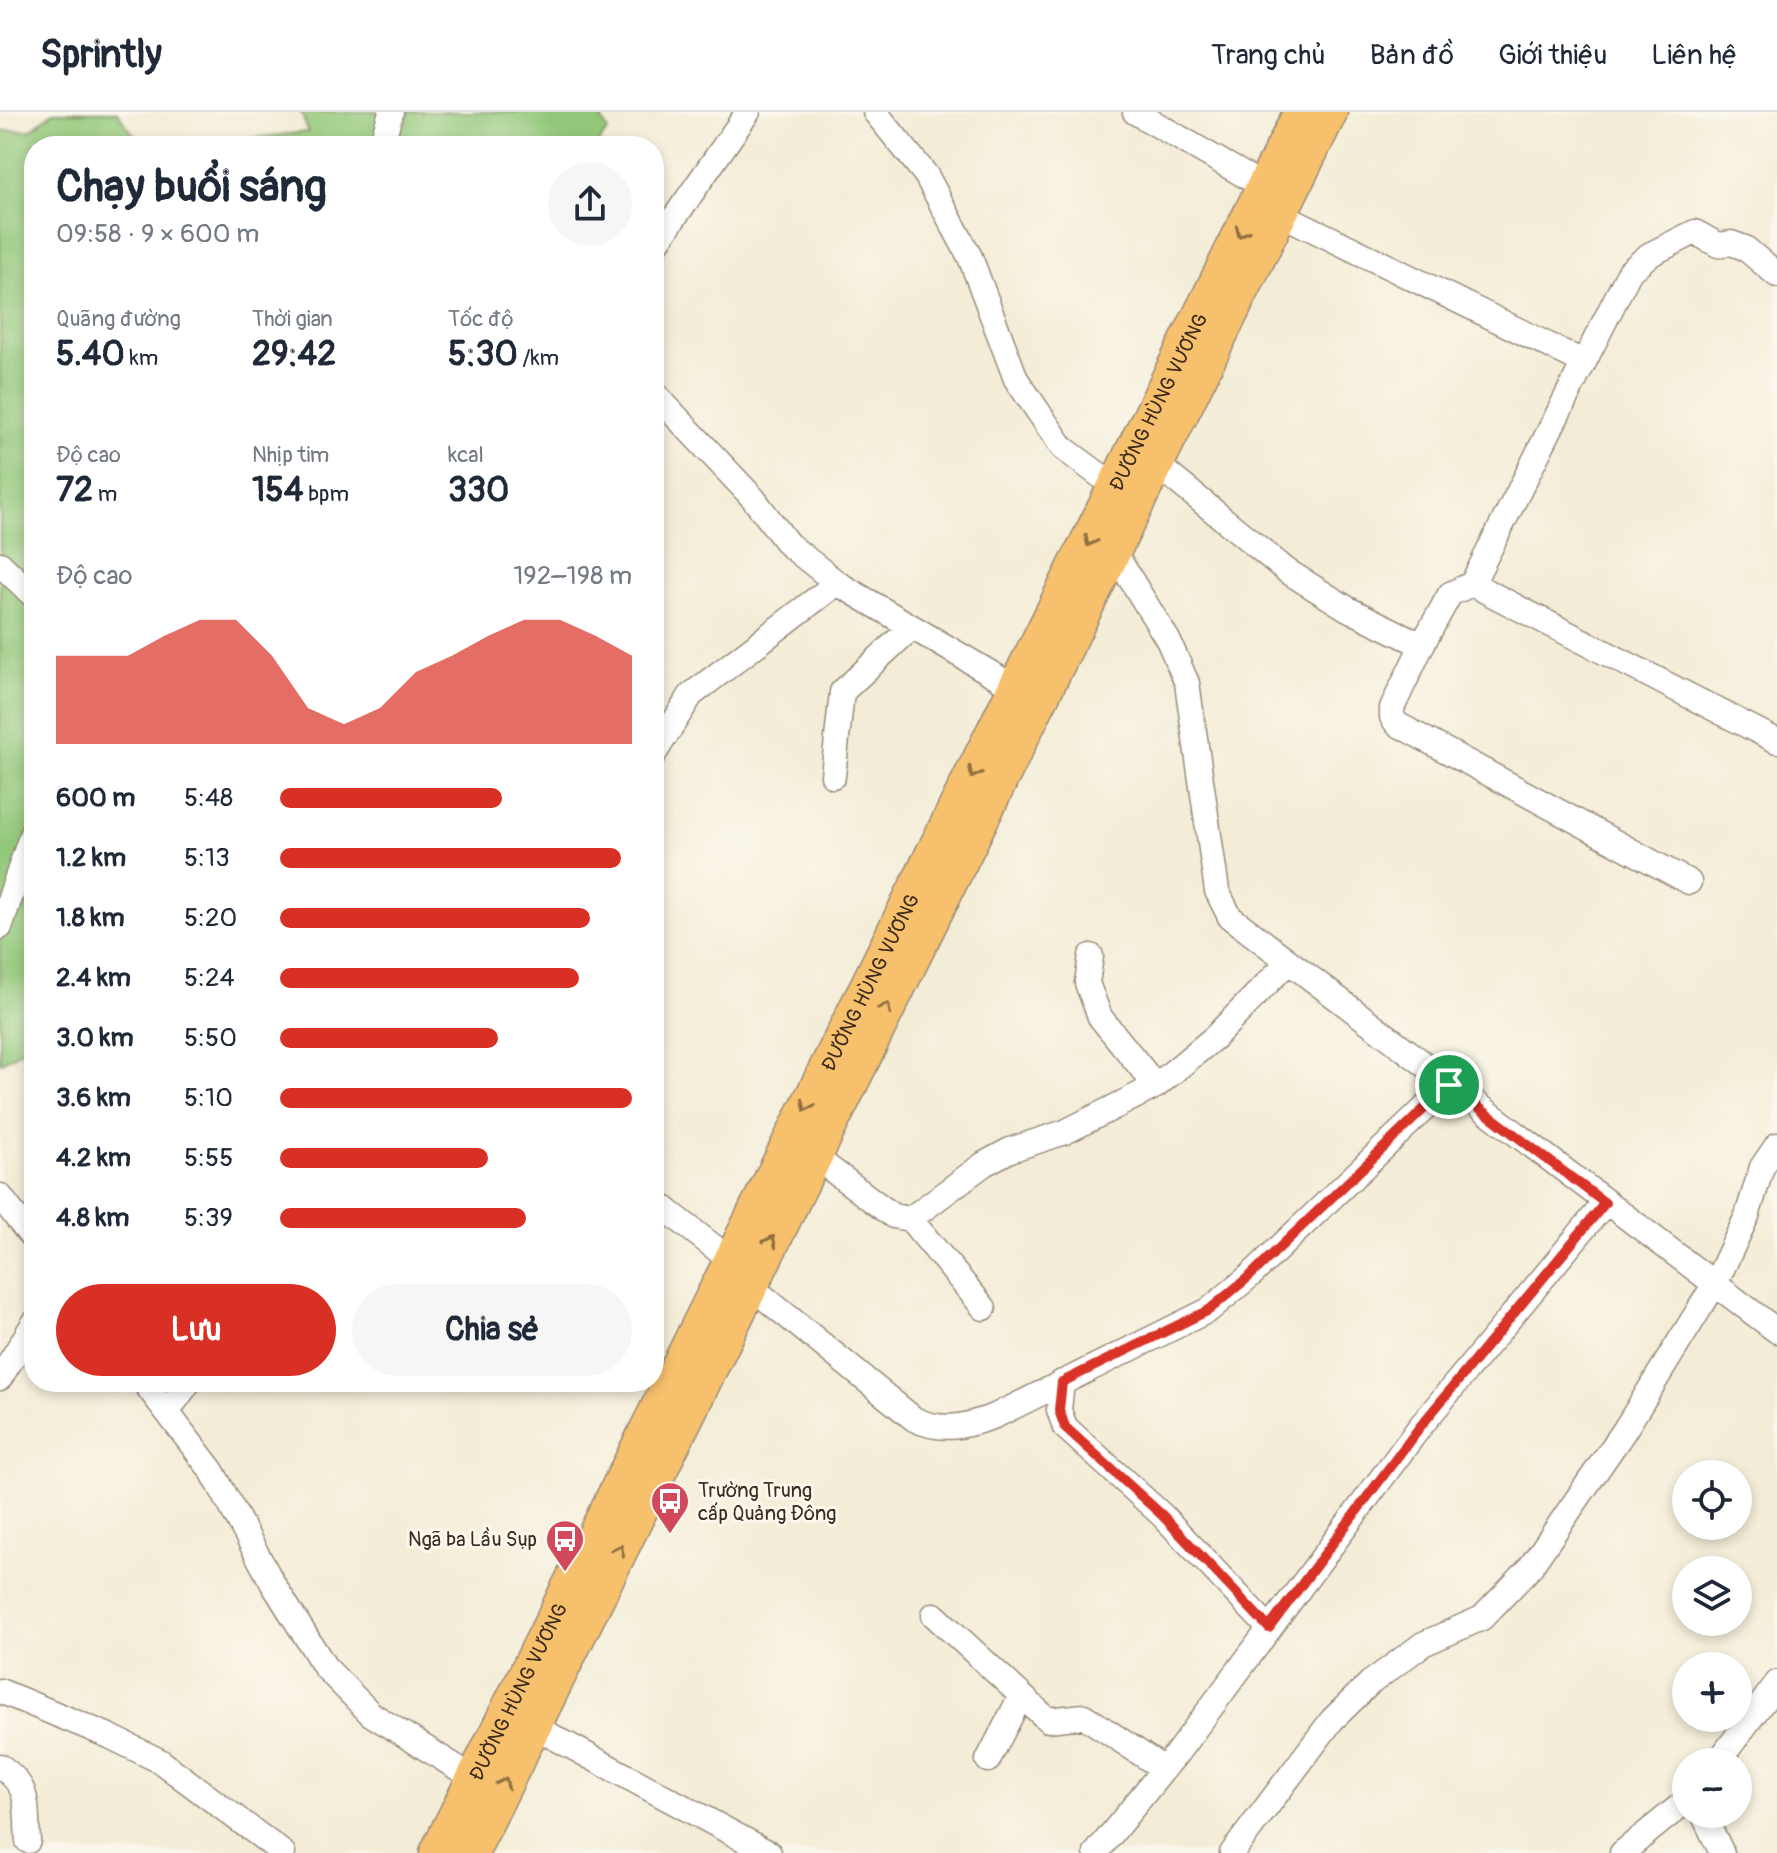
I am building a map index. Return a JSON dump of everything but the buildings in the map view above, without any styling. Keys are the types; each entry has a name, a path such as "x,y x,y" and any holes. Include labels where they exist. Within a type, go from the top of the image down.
{"highway":[{"name":"ĐƯỜNG HÙNG VƯƠNG","path":"438,1853 741,1273 812,1155 1114,552 1156,464 1271,200 1302,112"},
{"name":"ĐƯỜNG HÙNG VƯƠNG","path":"470,1853 533,1726 741,1273 1016,688 1117,488 1271,200 1329,112"}],"street":[{"path":"384,136 391,112"},
{"path":"664,233 748,112"},
{"path":"875,112 926,175 970,257 1016,379 1063,448 1117,488"},
{"path":"1135,112 1271,200 1583,362"},
{"path":"1689,882 1397,724 1392,717 1392,708 1450,594 1472,584 1630,271 1661,248 1695,232 1718,245 1731,243 1745,248 1777,275"},
{"path":"664,404 753,498 788,544 837,583 1016,688"},
{"path":"1156,464 1287,571 1348,609 1422,645"},
{"path":"1114,552 1168,640 1187,683 1220,900 1235,922 1777,1331"},
{"path":"0,564 24,587"},
{"path":"664,738 691,695 837,583"},
{"path":"1472,584 1777,741"},
{"path":"833,776 842,692 912,627"},
{"path":"0,927 24,857"},
{"path":"1091,956 1087,983 1100,1017 1156,1086"},
{"path":"910,1219 984,1164 1010,1150 1065,1132 1156,1086 1215,1037 1288,962"},
{"path":"664,1208 914,1419 929,1426 969,1425 995,1416 1209,1310 1251,1275 1449,1085"},
{"path":"1232,1853 1332,1720 1370,1683 1423,1644 1482,1618 1529,1569 1624,1431 1716,1282 1747,1216 1762,1167 1777,1145"},
{"path":"812,1155 893,1216 910,1219 984,1308"},
{"path":"0,1196 24,1227"},
{"path":"1096,1853 1164,1769 1419,1428 1605,1203"},
{"path":"0,1378 24,1339"},
{"path":"1062,1382 1059,1410 1065,1427 1162,1515 1269,1628"},
{"path":"152,1392 212,1471 273,1584 325,1667 371,1714 475,1779"},
{"path":"167,1412 182,1392"},
{"path":"934,1615 1053,1722 1084,1716 1164,1769"},
{"path":"1728,1748 1777,1683"},
{"path":"0,1691 109,1736 160,1761 283,1853"},
{"path":"988,1760 1021,1696"},
{"path":"533,1726 769,1853"},
{"path":"0,1766 16,1777 23,1789 28,1841"},
{"path":"1622,1853 1672,1812"},
{"path":"1710,1828 1722,1853"}],"green space":[{"path":"53,112 117,112 135,136 24,136 24,1049 0,1063 0,131 31,130"},
{"path":"301,112 597,112 608,130 604,136 270,136 308,132"}],"place":[{"name":"Trường Trung cấp Quảng Đông","path":"670,1535"},
{"name":"Ngã ba Lầu Sụp","path":"565,1573"}],"route":[{"path":"1449,1085 1605,1203 1419,1428 1269,1628 1162,1515 1065,1427 1059,1416 1062,1382 1209,1310 1251,1275 1449,1085"}]}
